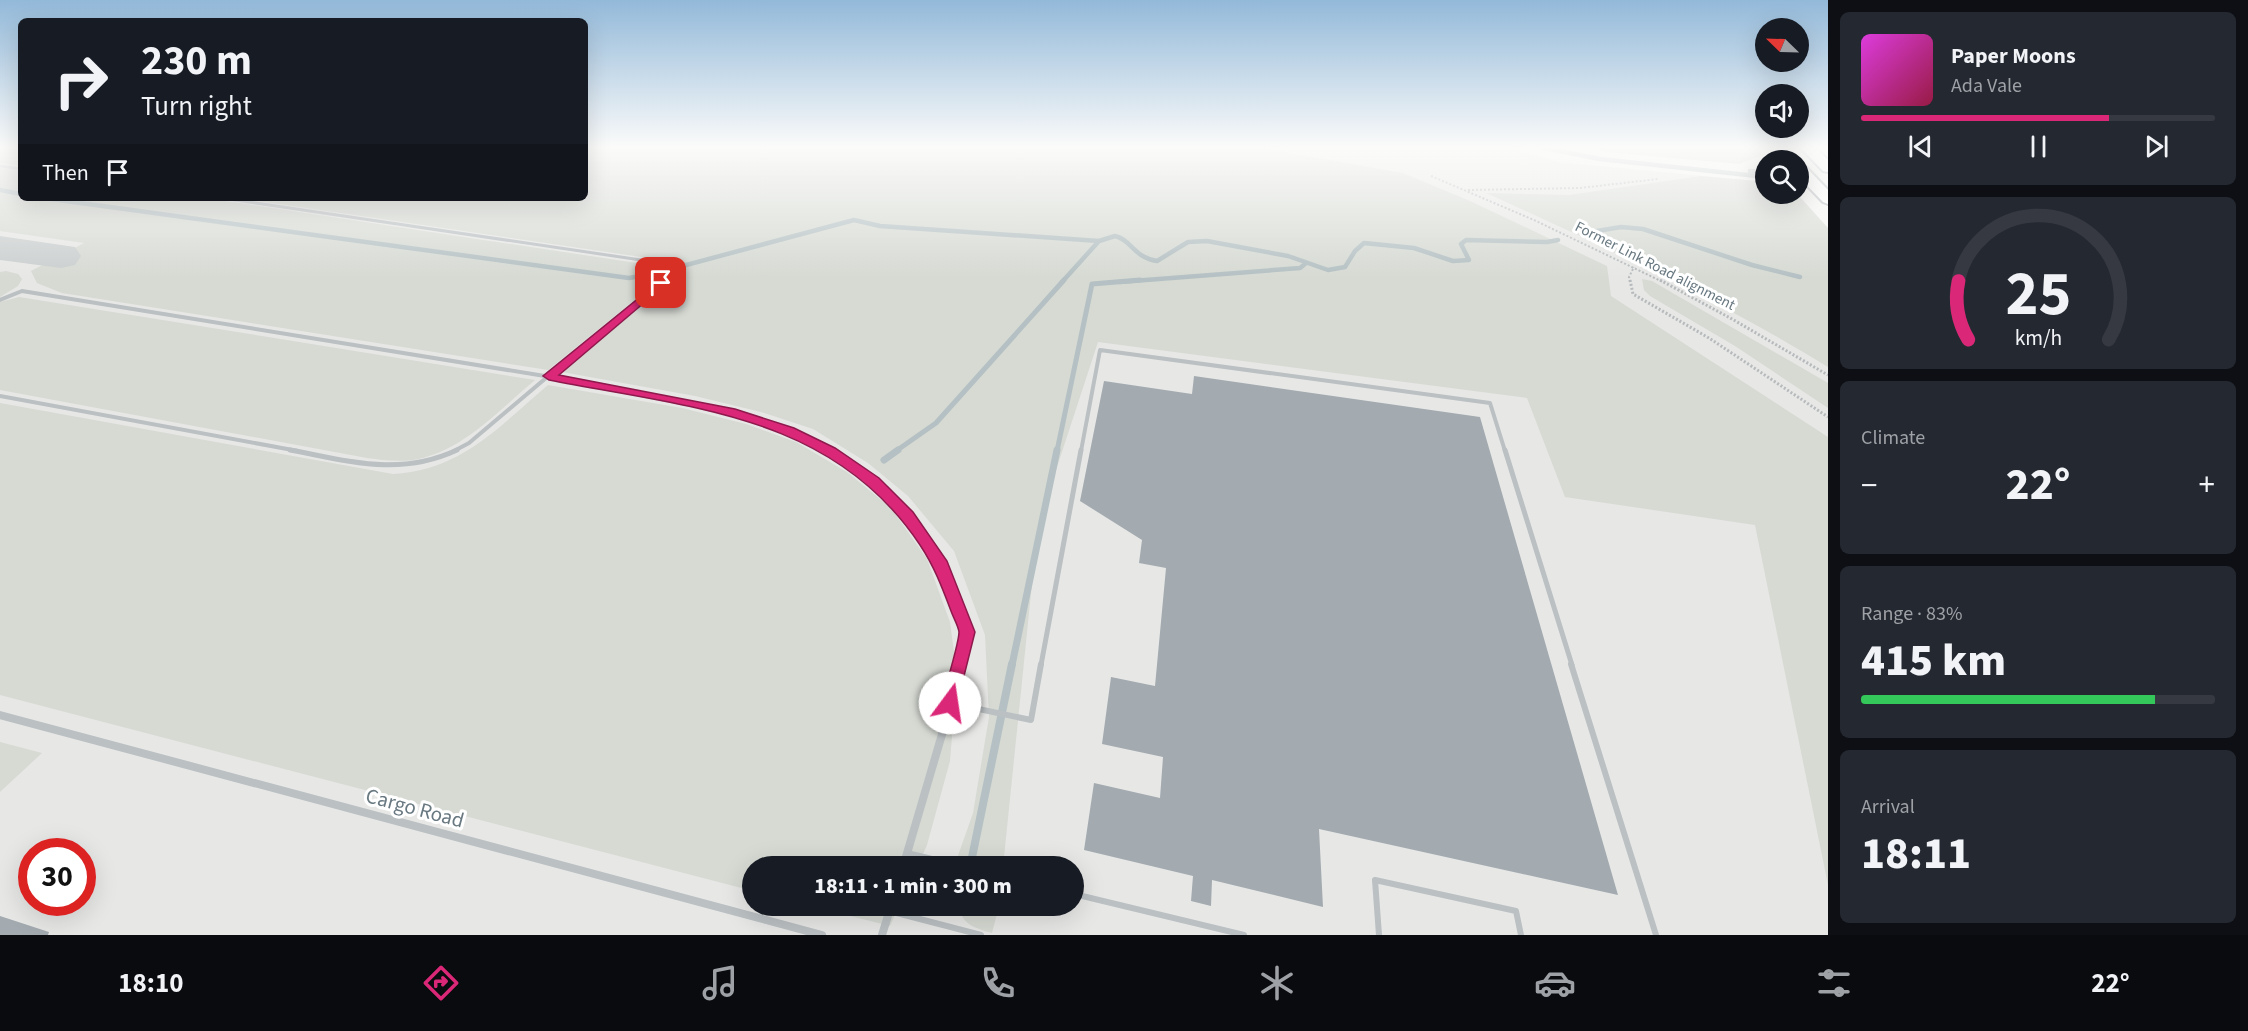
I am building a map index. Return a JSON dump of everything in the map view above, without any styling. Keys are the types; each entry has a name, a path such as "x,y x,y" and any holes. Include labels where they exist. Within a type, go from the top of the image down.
{"street":[{"path":"553,377 735,413 789,430 830,451 874,481 908,515 942,565 967,632 950,703 906,856"},
{"name":"Cargo Road","path":"0,715 822,935"},
{"path":"882,935 888,916"}],"lane":[{"path":"0,396 377,466 414,465 453,453 469,443 553,377 661,283 666,276 663,267 641,260 242,201"},
{"path":"0,300 22,291 553,377"},
{"path":"950,703 1031,720 1100,350 1490,403 1656,935"},
{"path":"907,853 919,856"},
{"path":"1379,935 1374,880 1516,910 1521,935"},
{"path":"1084,896 1244,935"},
{"path":"917,916 981,935"}],"path":[{"name":"Former Link Road alignment","path":"1465,191 1555,229 1634,267 1766,338 1828,375"},
{"name":"Former Link Road alignment","path":"1634,267 1629,277 1633,294 1709,338 1828,417"}],"shaded area":[{"path":"0,191 18,191 18,201 588,201 588,191 1755,191 1755,204 1806,204 1828,228 1828,935 0,935"},
{"path":"0,191 18,191 18,201 225,201 637,263 656,270 657,278 653,285 548,370 62,293 37,283 31,271 84,243 0,231"},
{"path":"588,191 1445,191 1607,266 1611,296 1828,437 1828,885 1755,525 1565,497 1527,398 1098,342 1038,525 1004,856 958,856 973,813 989,717 985,635 954,551 908,496 868,463 813,429 761,412 695,396 562,372 689,264 258,201 588,201"},
{"path":"1599,191 1755,191 1755,204 1806,204 1828,228 1828,367 1703,296 1486,193 1569,195"},
{"path":"0,272 18,274 22,279 18,286 0,297"},
{"path":"1642,279 1652,281 1828,383 1828,408 1735,346 1650,296 1644,290"},
{"path":"19,297 535,380 479,428 448,448 413,460 367,458 0,390 0,302"},
{"path":"548,385 682,408 746,424 796,442 847,472 891,508 927,559 950,622 957,675 950,761 922,856 742,856 742,888 0,695 0,403 393,474 417,471 439,464 478,444"},
{"path":"0,742 42,753 0,792"},
{"path":"850,916 894,916 890,926"},
{"path":"962,916 996,916 992,933 970,925"}],"building":[{"path":"1194,376 1480,417 1618,895 1319,829 1323,907 1212,880 1211,906 1191,901 1193,876 1084,850 1094,783 1160,798 1163,757 1102,744 1111,677 1155,686 1166,568 1139,563 1142,540 1080,501 1104,381 1192,394"},
{"path":"0,916 49,932 48,935 0,935"}],"waterway":[{"path":"3,191 18,193"},
{"path":"66,201 629,278 652,274"},
{"path":"675,268 854,220 880,226 1099,241"},
{"path":"1585,233 1621,227 1643,229 1752,265 1800,277"},
{"path":"1099,241 1115,236 1121,238 1143,256 1157,261 1188,242 1207,241 1288,256 1328,270 1345,267 1355,251 1364,243 1414,248 1453,261 1469,260 1461,244 1466,240 1547,242 1558,240"},
{"path":"1062,282 1099,241"},
{"path":"1120,282 1300,268 1305,264"},
{"path":"896,451 936,423 1064,280"},
{"path":"1057,451 1092,284 1140,280"},
{"path":"884,460 898,450"},
{"path":"1012,665 1057,450"},
{"path":"972,856 1012,664"}],"taxiway":[{"path":"0,248 61,256"}],"route":[{"path":"661,283 549,376 735,413 789,430 830,451 874,481 908,515 942,565 967,632 950,703"}]}
